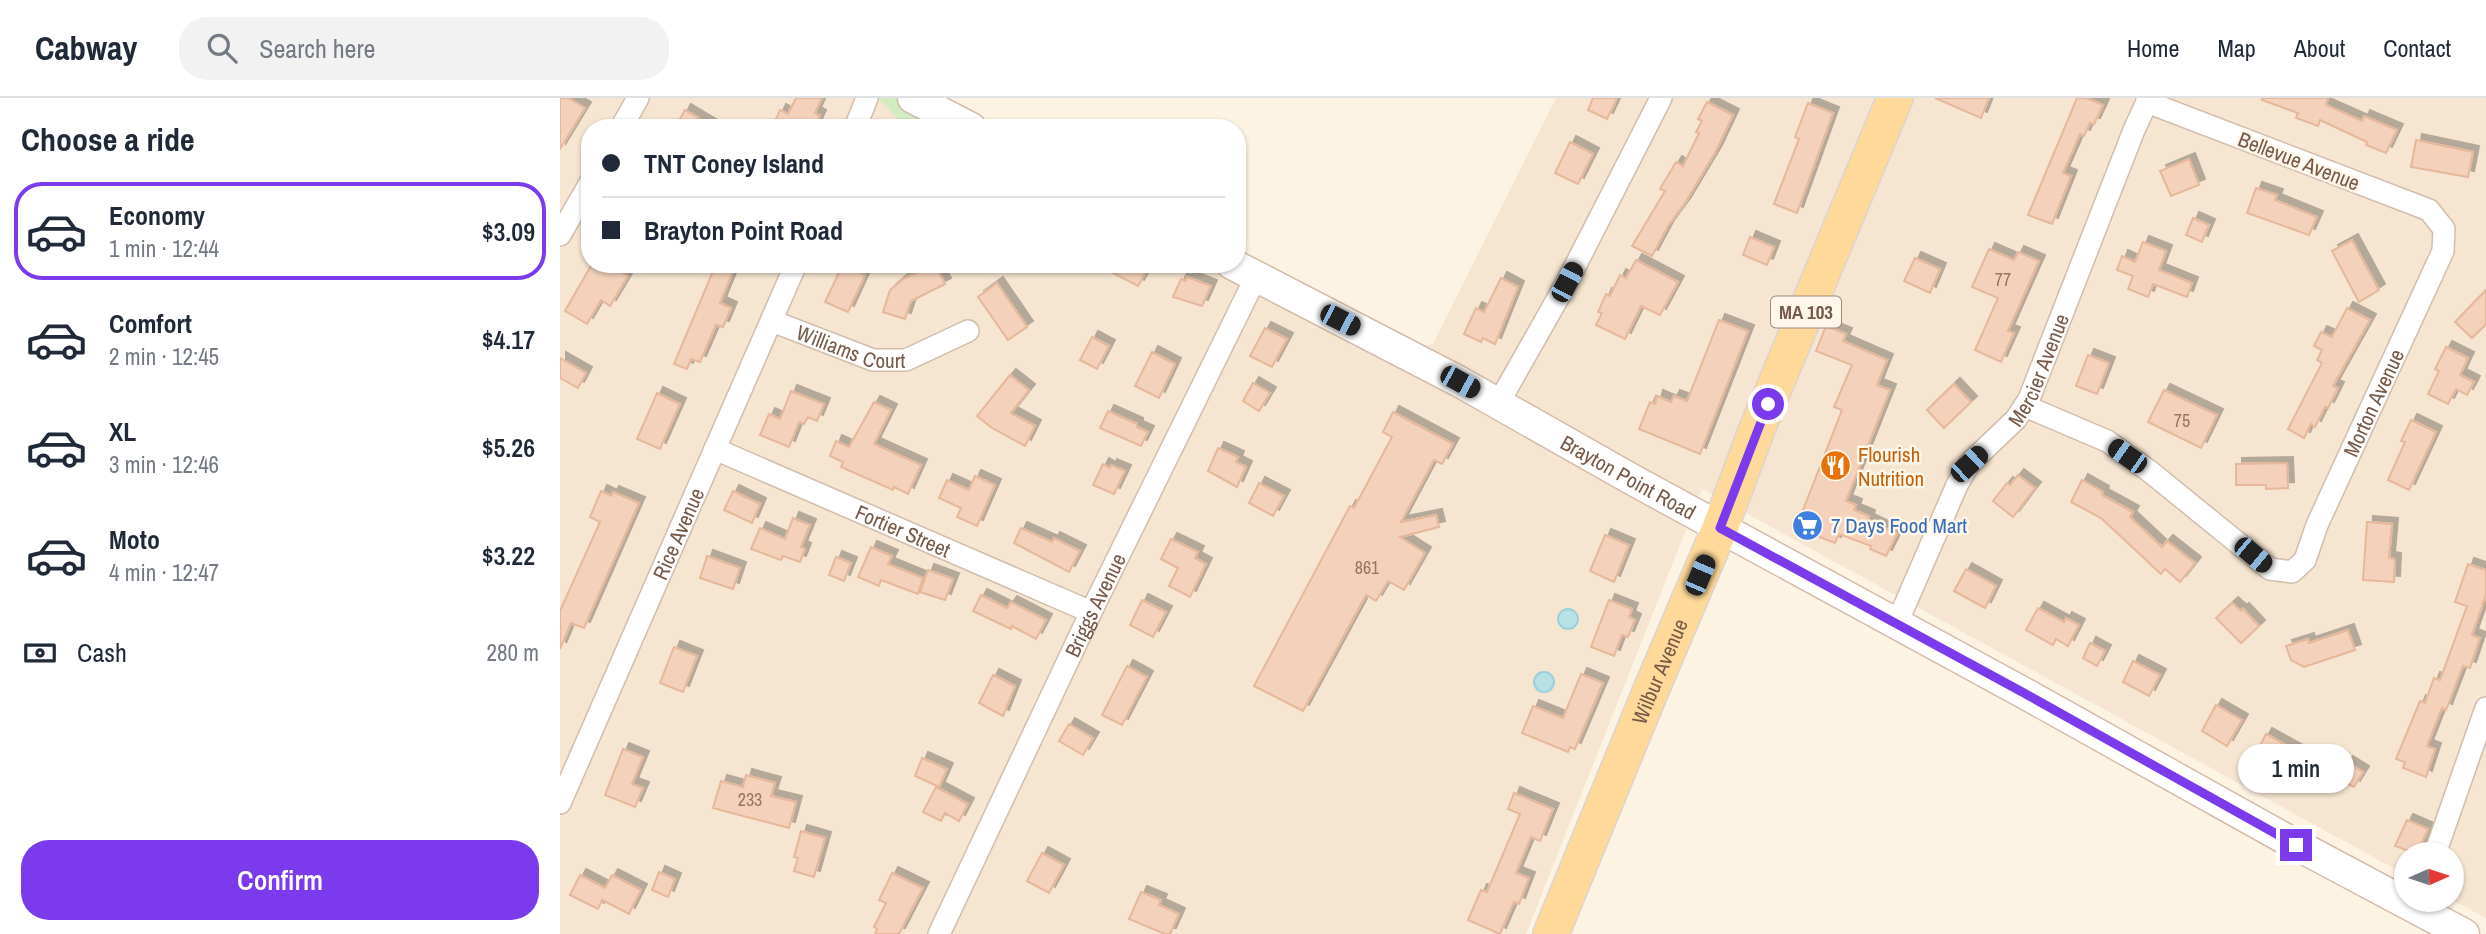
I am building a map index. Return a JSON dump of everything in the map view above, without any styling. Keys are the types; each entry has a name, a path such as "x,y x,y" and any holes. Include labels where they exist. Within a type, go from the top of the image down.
{"main road":[{"name":"Wilbur Avenue","path":"1551,934 1895,98"}],"street":[{"path":"626,119 638,98"},
{"path":"859,119 867,98"},
{"path":"913,98 954,119"},
{"path":"1498,404 1567,282 1661,98"},
{"name":"Bellevue Avenue","path":"2147,100 2429,210 2444,229"},
{"name":"Mercier Avenue","path":"1897,623 1956,485 1969,464 2016,419 2025,405 2147,100"},
{"path":"560,235 581,199"},
{"name":"Morton Avenue","path":"2025,405 2107,441 2148,470 2270,569 2292,572 2305,561 2317,525 2443,251 2444,229"},
{"name":"Brayton Point Road","path":"1246,272 1498,404 2282,837 2394,892"},
{"name":"Rice Avenue","path":"560,803 792,273"},
{"name":"Briggs Avenue","path":"939,934 1091,612 1243,273"},
{"name":"Williams Court","path":"772,321 873,360 906,360 968,331"},
{"name":"Fortier Street","path":"715,449 1091,612"},
{"path":"2439,842 2486,708"},
{"name":"Brayton Point Road","path":"2430,912 2464,934"}],"shaded area":[{"path":"560,98 893,98 933,119 581,119 581,273 1230,273 1391,356 1433,344 1556,98 2486,98 2486,918 2464,906 2464,842 2394,842 2394,868 1702,489 1526,934 560,934"}],"green space":[{"path":"877,98 944,98 932,119 899,119"}],"water":[{"path":"1568,609 1575,612 1578,619 1575,626 1568,629 1561,626 1558,619 1561,612"},
{"path":"1544,672 1551,675 1554,682 1551,689 1544,692 1537,689 1534,682 1537,675"}],"building":[{"path":"560,98 568,98 585,108 560,149"},
{"path":"796,98 822,98 815,113 820,116 819,119 776,119 780,110 788,114"},
{"path":"1593,98 1617,98 1607,119 1588,110"},
{"path":"1935,98 1989,98 1981,118"},
{"path":"2077,98 2086,98 2103,105 2094,124 2090,123 2084,136 2080,134 2063,173 2071,176 2052,224 2028,215"},
{"path":"2262,98 2328,98 2326,105 2362,121 2364,116 2397,130 2386,153 2320,120 2318,126 2296,118 2298,113"},
{"path":"1707,102 1733,115 1716,151 1652,256 1632,246 1665,191 1660,189 1676,162 1683,166 1699,133 1696,132 1702,121 1698,119"},
{"path":"1808,103 1833,113 1797,213 1774,204 1799,139 1795,137"},
{"path":"685,110 700,119 680,119"},
{"path":"2416,140 2473,152 2468,177 2411,167"},
{"path":"1570,142 1593,154 1578,184 1555,173"},
{"path":"2189,159 2199,185 2171,196 2160,171"},
{"path":"2256,188 2277,195 2275,200 2317,217 2309,235 2247,213"},
{"path":"2193,218 2209,225 2202,242 2186,235"},
{"path":"1750,237 1774,247 1767,265 1743,255"},
{"path":"2352,240 2379,290 2359,302 2332,251"},
{"path":"2143,242 2166,251 2159,270 2192,283 2187,297 2153,284 2148,297 2128,289 2133,276 2117,270 2122,256 2135,262"},
{"path":"1989,249 2014,260 2018,252 2039,261 2008,331 2014,333 2001,362 1975,350 1998,298 1972,287"},
{"path":"1915,258 1940,269 1930,293 1904,281"},
{"path":"1636,260 1678,282 1660,315 1641,306 1625,339 1596,325 1606,294 1610,296 1620,275 1626,278"},
{"path":"587,273 623,273 628,276 610,306 601,300 587,324 565,311"},
{"path":"712,273 732,273 720,303 731,308 723,327 716,325 700,362 691,359 687,369 674,364"},
{"path":"839,273 865,275 848,312 825,302"},
{"path":"916,273 940,273 945,284 911,301 905,319 883,312 890,290"},
{"path":"1113,273 1145,273 1138,286"},
{"path":"1187,277 1211,286 1202,306 1173,297 1181,279 1186,281"},
{"path":"1501,278 1518,287 1495,344 1483,338 1481,342 1464,334 1476,308 1484,312"},
{"path":"997,283 1027,327 1008,340 978,297"},
{"path":"2486,290 2486,324 2472,338 2455,322"},
{"path":"2347,308 2370,320 2333,386 2338,388 2328,408 2325,407 2315,427 2311,424 2304,438 2288,429 2322,363 2317,360 2322,350 2314,346 2321,332 2332,337"},
{"path":"1719,320 1748,331 1700,454 1639,429 1650,402 1655,404 1657,396 1671,402 1674,396 1687,401"},
{"path":"1826,326 1846,334 1843,341 1887,360 1877,385 1890,390 1846,501 1856,505 1854,510 1869,516 1868,520 1897,534 1886,556 1870,549 1871,546 1839,534 1835,543 1796,528 1842,410 1834,407 1852,365 1816,351"},
{"path":"1265,328 1287,339 1272,367 1250,356"},
{"path":"1092,337 1109,346 1097,369 1080,360"},
{"path":"2446,347 2468,358 2460,375 2474,382 2467,395 2456,389 2448,404 2428,394 2439,371 2435,369"},
{"path":"1152,352 1175,364 1159,398 1135,386"},
{"path":"2088,355 2109,363 2097,394 2076,386"},
{"path":"560,358 586,373 578,388 560,378"},
{"path":"1010,375 1029,390 1011,413 1035,426 1025,446 992,428 977,416"},
{"path":"1253,383 1270,393 1259,411 1243,401"},
{"path":"1954,384 1971,402 1944,428 1927,410"},
{"path":"2164,390 2217,415 2201,448 2148,422"},
{"path":"791,391 824,404 817,421 808,417 804,424 799,422 789,447 760,435 769,414 780,419"},
{"path":"657,393 680,404 660,449 637,439"},
{"path":"874,402 891,410 874,444 921,465 908,494 841,467 843,462 830,456 836,441 849,447"},
{"path":"1108,411 1148,432 1141,446 1100,428"},
{"path":"1393,412 1453,444 1442,464 1434,460 1401,522 1436,515 1439,527 1400,537 1425,553 1404,590 1388,581 1376,601 1366,595 1303,711 1254,686 1350,506 1354,508 1392,437 1383,432"},
{"path":"2411,420 2436,432 2409,490 2388,480 2405,442 2401,441"},
{"path":"1218,448 1238,457 1236,462 1246,467 1237,487 1208,471"},
{"path":"2287,463 2288,488 2266,489 2266,485 2236,485 2236,464"},
{"path":"1103,464 1125,471 1114,494 1093,485"},
{"path":"2018,475 2035,488 2013,517 1993,501 2007,483 2010,485"},
{"path":"975,476 995,485 977,526 957,517 961,508 939,498 947,480 969,490"},
{"path":"2082,480 2133,512 2130,517 2162,547 2167,541 2195,563 2180,582 2165,569 2161,574 2101,518 2071,502"},
{"path":"1259,483 1284,496 1273,516 1249,503"},
{"path":"601,491 611,496 613,492 639,503 584,628 571,623 560,649 560,611 600,522 590,517"},
{"path":"733,491 760,504 752,523 724,510"},
{"path":"793,518 810,525 801,547 805,549 800,562 783,556 781,560 751,549 760,528 785,539"},
{"path":"2367,522 2392,524 2389,558 2395,559 2394,582 2363,580"},
{"path":"1021,528 1052,542 1054,538 1080,551 1069,572 1014,543"},
{"path":"1605,535 1629,545 1614,582 1590,571"},
{"path":"1171,539 1198,552 1195,558 1206,564 1190,597 1169,586 1178,568 1161,559"},
{"path":"871,547 892,556 888,564 923,578 918,594 881,580 879,586 858,577"},
{"path":"707,556 740,568 733,589 700,578"},
{"path":"836,557 851,563 844,581 829,575"},
{"path":"2468,564 2486,570 2486,595 2472,635 2480,638 2470,668 2463,666 2446,710 2442,708 2427,746 2435,749 2426,777 2403,768 2405,762 2396,759 2420,701 2425,703 2434,678 2440,680 2467,606 2455,602"},
{"path":"1966,569 1996,586 1985,608 1954,591"},
{"path":"928,570 953,579 945,600 920,592"},
{"path":"981,595 1007,608 1011,602 1046,620 1036,639 1012,626 1011,629 973,611"},
{"path":"1142,600 1166,612 1153,637 1130,625"},
{"path":"1609,600 1632,609 1629,617 1635,620 1628,637 1622,635 1614,656 1591,647"},
{"path":"2232,603 2241,611 2243,609 2259,626 2241,643 2216,618"},
{"path":"2038,608 2064,622 2066,618 2079,625 2068,646 2056,639 2053,645 2026,630"},
{"path":"2348,630 2355,650 2304,667 2291,660 2286,646 2308,639 2309,643"},
{"path":"2090,643 2105,651 2097,666 2083,658"},
{"path":"674,647 697,656 683,692 660,683"},
{"path":"2133,661 2160,675 2149,696 2123,682"},
{"path":"1127,666 1147,677 1122,725 1102,715"},
{"path":"1581,674 1603,683 1575,749 1570,747 1568,752 1522,733 1533,706 1563,718"},
{"path":"993,675 1015,686 1003,716 979,703"},
{"path":"2216,705 2242,720 2227,746 2202,731"},
{"path":"1069,724 1093,738 1083,755 1059,741"},
{"path":"2266,734 2319,763 2306,787 2253,758"},
{"path":"623,749 643,757 632,784 643,788 635,807 605,795"},
{"path":"922,758 947,769 939,787 915,776"},
{"path":"2347,762 2363,772 2354,787 2337,778"},
{"path":"746,775 775,783 771,796 796,802 789,828 713,808 721,781 743,787"},
{"path":"936,787 968,804 959,821 945,813 941,821 923,812"},
{"path":"1514,793 1553,809 1540,841 1531,837 1516,873 1529,878 1519,904 1514,902 1500,934 1468,920 1481,890 1487,892 1520,814 1508,809"},
{"path":"2407,820 2428,829 2422,842 2397,842"},
{"path":"801,831 825,838 814,877 794,871 798,858 794,857"},
{"path":"1042,853 1064,865 1049,893 1027,881"},
{"path":"659,872 675,879 668,897 652,890"},
{"path":"892,873 923,888 899,934 875,934 877,929 874,927 886,903 879,900"},
{"path":"580,875 605,888 612,875 641,890 629,914 602,900 598,909 570,895"},
{"path":"1141,892 1161,900 1159,905 1179,914 1170,934 1129,919"}],"place":[{"name":"Flourish Nutrition","path":"1835,466"},
{"name":"7 Days Food Mart","path":"1808,525"}],"route":[{"path":"1768,404 1720,528 2296,845"}]}
